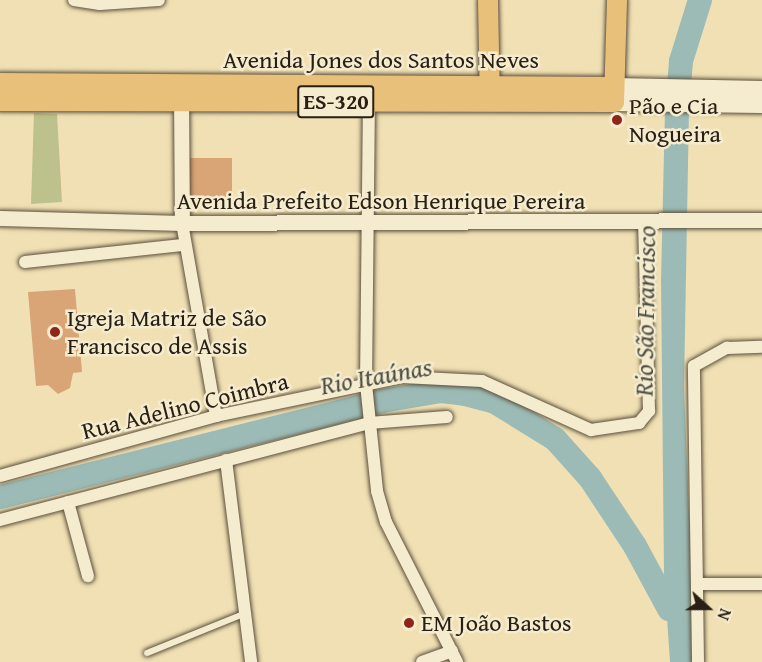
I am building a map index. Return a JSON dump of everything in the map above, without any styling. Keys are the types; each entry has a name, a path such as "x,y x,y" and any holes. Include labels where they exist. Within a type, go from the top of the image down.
{"main road":[{"path":"488,0 490,95"},
{"path":"614,94 617,0"},
{"name":"Avenida Jones dos Santos Neves","path":"700,96 762,90"},
{"name":"Avenida Jones dos Santos Neves","path":"1,92 368,95 614,94 700,96 762,104"}],"street":[{"path":"74,0 159,0"},
{"path":"181,93 182,245 216,416"},
{"path":"368,95 366,387 369,419 386,522 455,657 422,662"},
{"name":"Avenida Prefeito Edson Henrique Pereira","path":"0,218 182,223 368,221 650,224 762,220"},
{"name":"Rua Adelino Coimbra","path":"0,476 216,416 366,387 402,377 482,381 591,430 639,423 649,411 650,224"},
{"path":"25,262 182,245"},
{"path":"698,662 694,364 727,348 762,347"},
{"path":"0,520 369,419 447,417"},
{"path":"226,459 247,613 251,662"},
{"path":"68,502 88,576"},
{"path":"698,584 762,584"}],"lane":[{"path":"147,653 247,613"}],"green space":[{"path":"34,113 57,114 62,202 31,204"}],"water":[{"path":"695,0 708,0 702,28 691,41 690,64 676,64 678,33"},
{"path":"665,109 689,109 684,387 695,662 670,662 664,573 661,280"}],"building":[{"path":"189,158 232,158 232,201 189,201"},
{"name":"Igreja Matriz de São Francisco de Assis","path":"75,289 82,372 73,373 70,388 58,394 48,385 36,386 28,292"}],"waterway":[{"name":"Rio São Francisco","path":"677,111 681,61 700,0"},
{"name":"Rio Itaúnas","path":"0,497 382,401 441,391 465,394 495,402 555,439 590,478 635,546 669,609"}],"place":[{"name":"Pão e Cia Nogueira","path":"617,120"},
{"name":"Igreja Matriz de São Francisco de Assis","path":"55,332"},
{"name":"EM João Bastos","path":"409,623"}]}
